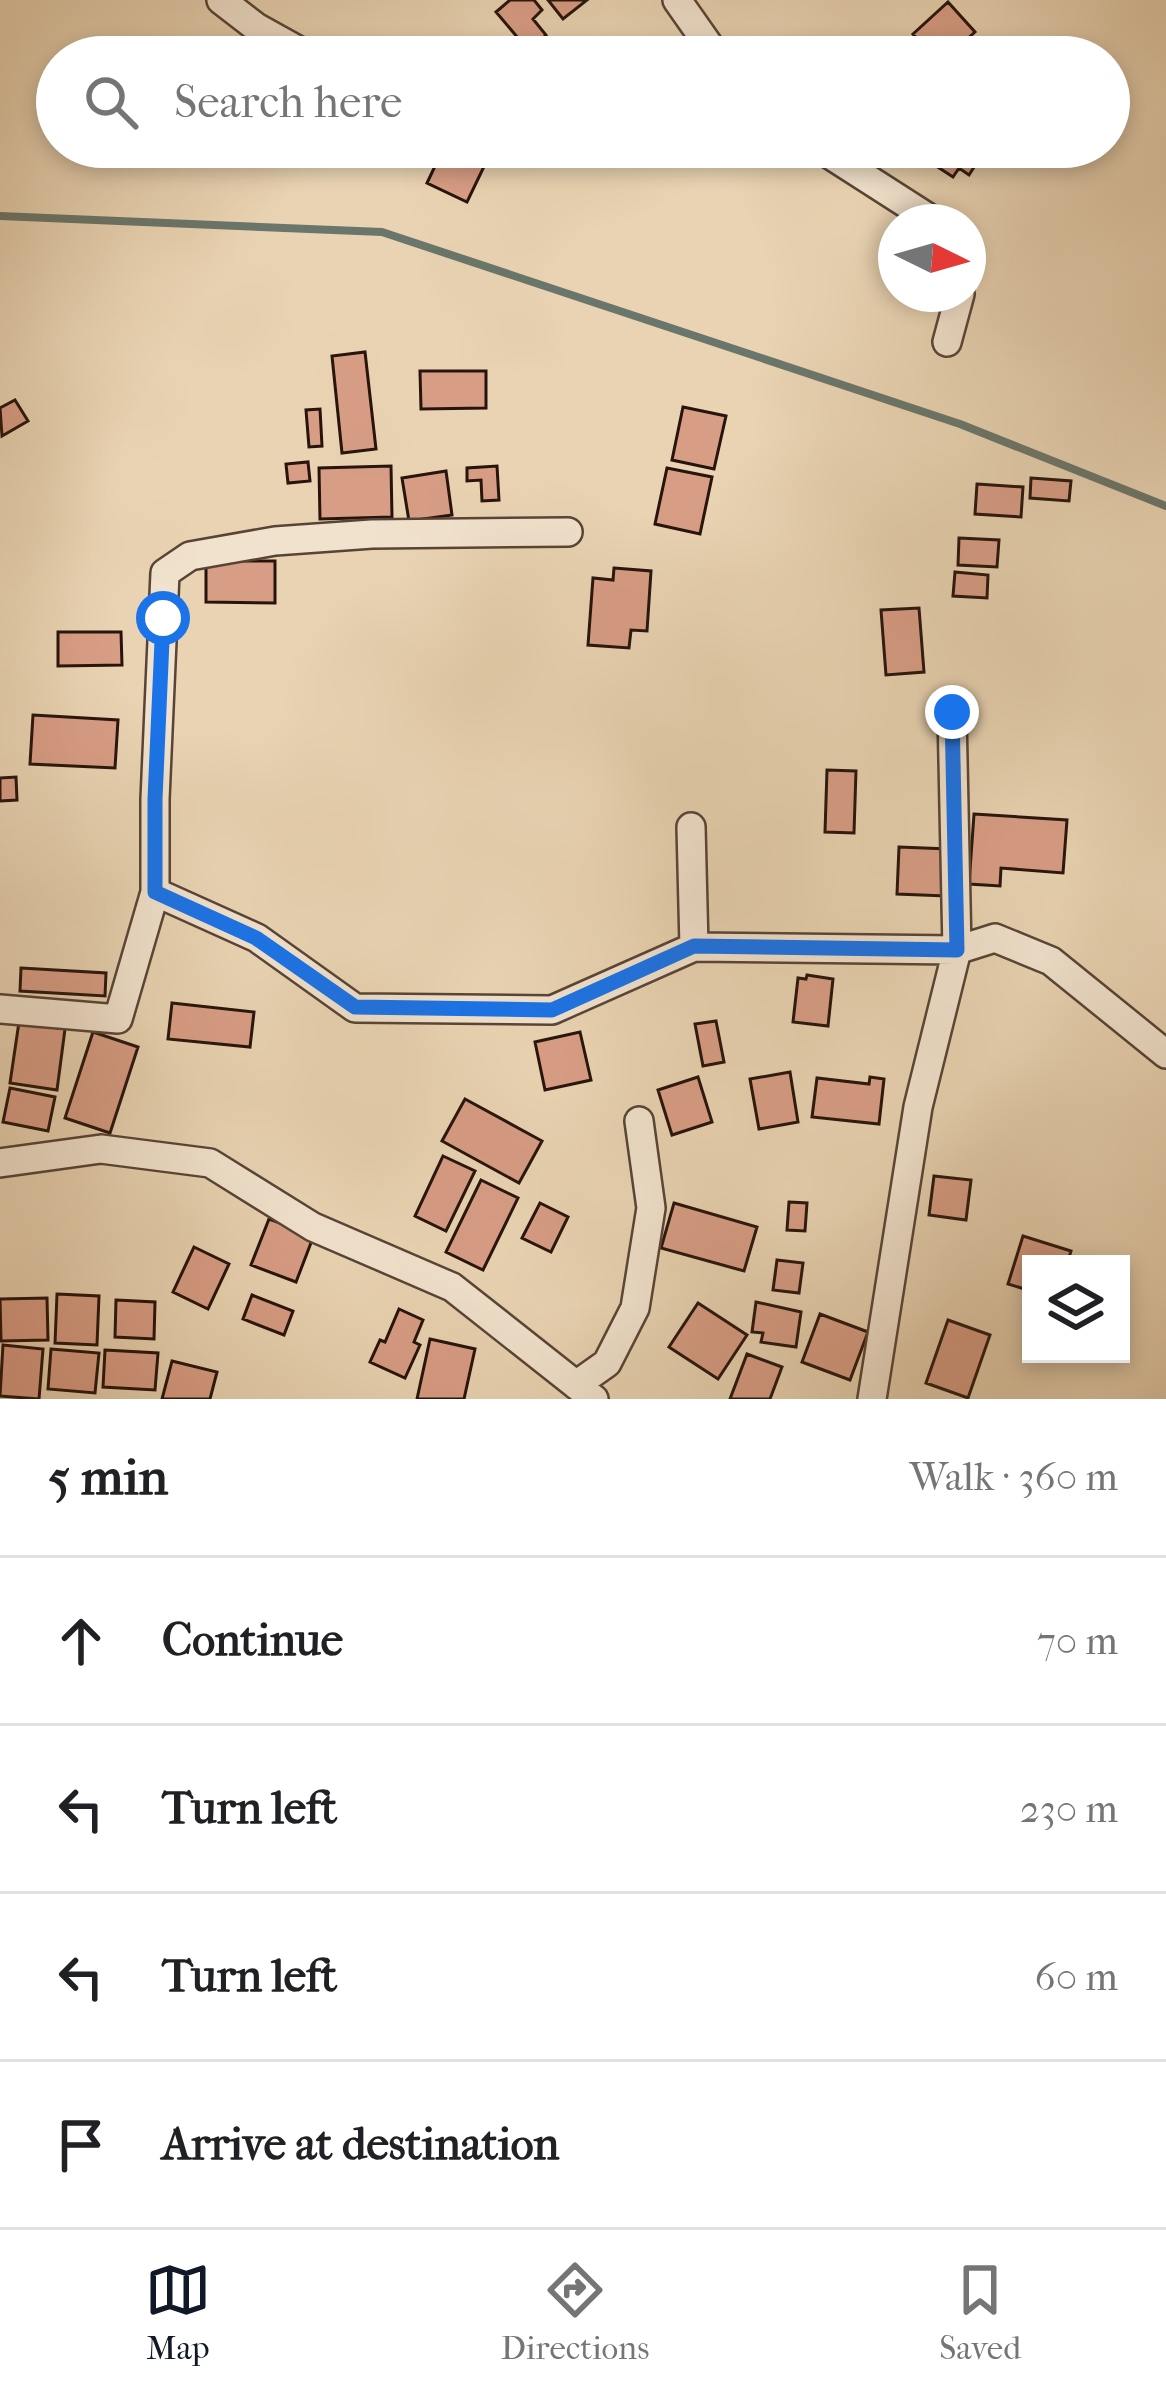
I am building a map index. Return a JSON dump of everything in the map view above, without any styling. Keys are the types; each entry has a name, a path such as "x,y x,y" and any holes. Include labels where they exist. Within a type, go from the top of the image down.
{"street":[{"path":"221,0 272,36"},
{"path":"677,0 702,36"},
{"path":"851,168 907,204"},
{"path":"947,342 955,312"},
{"path":"0,1010 118,1019 155,892 165,573 190,556 275,541 372,534 568,532"},
{"path":"872,1399 918,1107 957,950 952,712"},
{"path":"691,827 694,946"},
{"path":"155,892 256,938 355,1007 552,1010 694,946 957,950 995,938 1051,962 1166,1054"},
{"path":"0,1163 101,1149 210,1163 313,1227 452,1287 585,1392 607,1363 635,1308 651,1208 639,1121"}],"building":[{"path":"510,0 534,0 542,10 533,19 546,35 516,36 496,12"},
{"path":"548,0 587,0 563,19"},
{"path":"948,2 975,32 971,36 913,34"},
{"path":"434,168 483,168 467,202 427,183"},
{"path":"365,352 376,449 342,453 332,356"},
{"path":"420,371 486,371 486,408 421,409"},
{"path":"15,400 28,421 2,436 0,408"},
{"path":"683,407 726,416 714,469 672,460"},
{"path":"320,409 322,446 309,447 306,410"},
{"path":"308,462 310,481 288,483 286,464"},
{"path":"391,466 392,517 320,519 319,468"},
{"path":"497,466 499,500 482,501 481,480 467,481 467,468"},
{"path":"667,468 712,477 700,534 655,524"},
{"path":"446,471 452,515 409,521 402,478"},
{"path":"1031,478 1071,481 1069,501 1030,498"},
{"path":"977,484 1023,487 1021,517 975,514"},
{"path":"959,538 999,540 997,567 958,565"},
{"path":"206,561 275,561 275,603 206,602"},
{"path":"614,568 651,571 647,631 631,630 629,648 588,645 593,578 613,580"},
{"path":"955,572 988,575 987,598 953,596"},
{"path":"919,608 924,672 886,675 881,610"},
{"path":"58,632 121,632 122,665 58,666"},
{"path":"33,715 118,720 115,768 30,764"},
{"path":"827,770 856,771 854,833 825,832"},
{"path":"16,777 17,800 0,801 0,778"},
{"path":"974,814 1067,820 1063,873 1001,868 1000,886 969,884"},
{"path":"899,847 948,849 946,896 897,894"},
{"path":"21,968 106,973 105,996 20,991"},
{"path":"798,978 833,979 828,1026 793,1022"},
{"path":"172,1003 254,1012 250,1047 168,1039"},
{"path":"716,1021 724,1062 703,1066 695,1024"},
{"path":"19,1022 65,1029 57,1090 10,1083"},
{"path":"93,1032 138,1047 110,1133 65,1118"},
{"path":"580,1032 591,1080 545,1090 535,1042"},
{"path":"790,1072 798,1122 759,1129 750,1079"},
{"path":"698,1077 712,1122 672,1135 658,1090"},
{"path":"870,1077 884,1079 879,1124 812,1117 817,1078 869,1084"},
{"path":"10,1088 55,1097 48,1131 3,1122"},
{"path":"465,1099 542,1141 519,1183 442,1141"},
{"path":"443,1156 475,1171 446,1231 415,1216"},
{"path":"934,1176 971,1180 966,1220 929,1215"},
{"path":"481,1180 518,1198 483,1270 446,1252"},
{"path":"789,1202 807,1203 805,1231 787,1230"},
{"path":"540,1203 568,1217 551,1252 522,1238"},
{"path":"674,1203 757,1227 744,1271 661,1248"},
{"path":"269,1219 314,1235 296,1282 251,1265"},
{"path":"1023,1236 1071,1251 1070,1255 1022,1255 1022,1288 1008,1284"},
{"path":"194,1247 229,1264 208,1309 173,1292"},
{"path":"777,1260 803,1263 799,1293 773,1290"},
{"path":"57,1294 99,1296 97,1345 55,1343"},
{"path":"252,1295 293,1311 284,1335 243,1319"},
{"path":"47,1298 48,1340 1,1341 0,1299"},
{"path":"116,1300 155,1302 154,1339 115,1337"},
{"path":"756,1302 801,1312 796,1347 761,1342 763,1333 752,1332"},
{"path":"698,1303 747,1335 718,1379 669,1347"},
{"path":"399,1309 423,1320 414,1342 420,1345 405,1378 370,1362"},
{"path":"820,1314 868,1332 850,1380 802,1362"},
{"path":"948,1320 990,1335 968,1398 926,1383"},
{"path":"430,1339 475,1349 464,1399 417,1399"},
{"path":"3,1345 43,1349 39,1399 0,1396"},
{"path":"51,1349 99,1353 95,1393 48,1389"},
{"path":"105,1350 158,1353 155,1390 103,1387"},
{"path":"747,1354 782,1367 770,1399 730,1399"},
{"path":"172,1361 217,1372 210,1399 162,1399"}],"waterway":[{"path":"0,216 382,232 960,424 1166,506"}],"route":[{"path":"163,618 155,892 256,938 355,1007 552,1010 694,946 957,950 952,712"}]}
